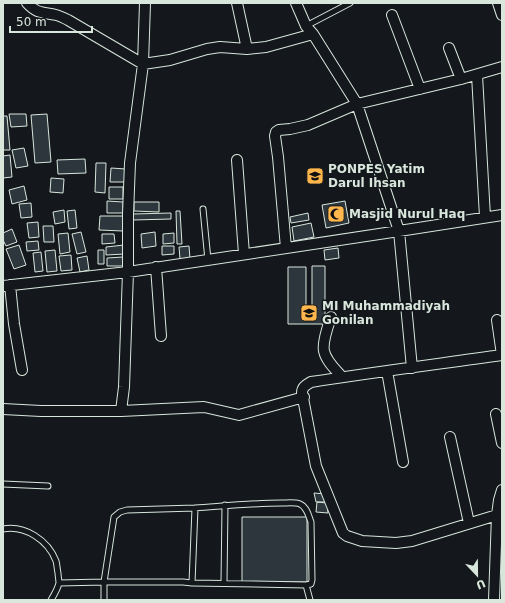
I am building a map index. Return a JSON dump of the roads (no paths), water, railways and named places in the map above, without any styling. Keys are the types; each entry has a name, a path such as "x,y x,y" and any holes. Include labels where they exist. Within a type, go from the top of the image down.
{"street":[{"path":"27,3 34,10 56,15 68,20 143,64 170,60 207,49 247,49 266,47 313,34"},
{"path":"121,411 124,387 130,162 143,64 145,3"},
{"path":"237,3 247,49"},
{"path":"296,3 306,26 313,34 358,104 399,231 412,368"},
{"path":"498,3 502,16"},
{"path":"392,14 420,89"},
{"path":"449,48 461,79"},
{"path":"286,248 275,136 276,132 279,130 290,129 308,124 358,104 461,79 502,67"},
{"path":"476,75 485,217"},
{"path":"237,160 244,254"},
{"path":"22,370 6,285 128,272 502,215"},
{"path":"156,267 161,336"},
{"path":"331,317 324,350 326,357 342,377"},
{"path":"3,409 41,411 121,411 204,408 240,415 299,398 302,393 302,389 311,382 502,356 497,320"},
{"path":"388,371 403,462"},
{"path":"299,398 316,466 343,533 347,536 362,541 396,543 412,540 497,515"},
{"path":"496,414 502,443"},
{"path":"450,437 469,523"},
{"path":"494,600 497,515 502,490"}],"lane":[{"path":"306,26 350,3"},
{"path":"203,209 208,260"},
{"path":"3,484 48,486"},
{"path":"59,584 104,582 311,584 312,522 303,506 299,504 225,505 195,508 127,510 120,512 114,517 104,582 104,600"},
{"path":"224,583 225,505"},
{"path":"192,583 195,508"},
{"path":"3,529 7,528 32,533 50,550 56,562 59,584 52,600"},
{"path":"306,585 310,600"}],"place":[{"name":"PONPES Yatim Darul Ihsan","path":"315,176"},
{"name":"Masjid Nurul Haq","path":"336,214"},
{"name":"MI Muhammadiyah Gonilan","path":"309,313"}]}
